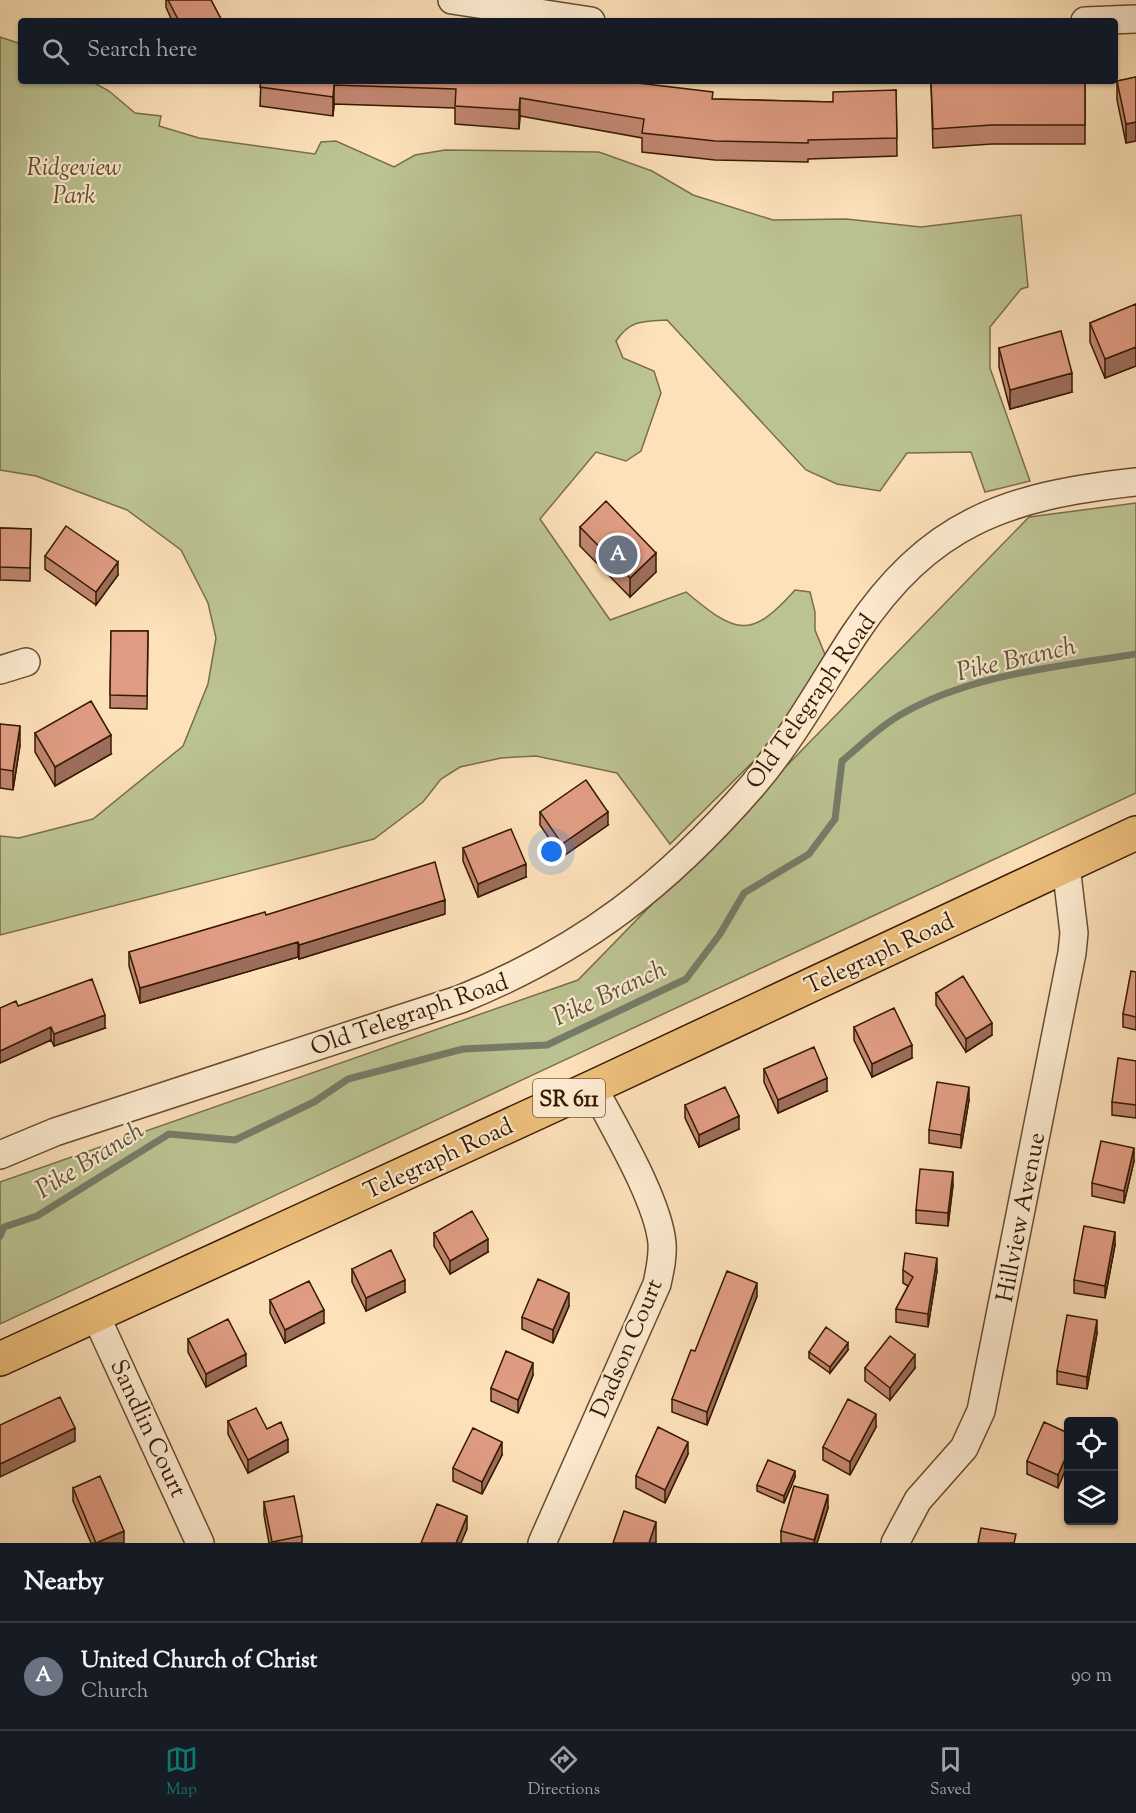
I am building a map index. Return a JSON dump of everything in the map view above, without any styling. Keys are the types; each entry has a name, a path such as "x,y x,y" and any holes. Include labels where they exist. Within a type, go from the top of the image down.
{"main road":[{"name":"Telegraph Road","path":"0,1359 593,1087 1136,833"}],"street":[{"path":"452,0 571,18"},
{"path":"1118,20 1136,19"},
{"name":"Old Telegraph Road","path":"0,1155 55,1131 461,999 512,978 558,954 639,897 709,832 746,792 785,745 855,634 892,585 937,543 997,509 1065,492 1136,482"},
{"path":"0,670 26,662"},
{"name":"Hillview Avenue","path":"895,1543 918,1500 964,1448 981,1411 1072,953 1074,933 1066,866"},
{"name":"Dadson Court","path":"542,1543 657,1284 662,1264 662,1244 653,1209 593,1087"},
{"name":"Sandlin Court","path":"95,1314 200,1543"}],"green space":[{"name":"Ridgeview Park","path":"0,37 18,43 18,84 96,84 109,91 135,113 161,116 159,126 199,138 315,154 321,142 336,141 394,167 415,155 445,150 599,152 652,171 693,195 773,220 846,219 921,227 1021,215 1028,287 1021,289 990,327 990,368 1030,481 985,492 971,452 907,453 880,491 837,484 806,470 667,320 632,325 616,341 623,358 654,371 661,393 641,451 626,461 596,452 540,519 610,620 686,592 717,616 742,626 754,624 766,618 795,590 810,592 815,612 815,630 826,657 782,733 670,844 617,773 536,756 501,758 460,767 441,779 423,802 374,839 0,935 0,836 19,838 93,819 183,746 208,684 216,638 208,603 181,550 127,510 36,476 0,470"},
{"path":"1136,503 1136,793 0,1324 0,1182 578,980 1029,517"}],"building":[{"path":"168,0 211,0 220,18 177,18"},
{"path":"1136,77 1136,122 1126,124 1118,81"},
{"path":"260,84 646,84 713,92 712,99 833,102 833,92 896,90 897,138 808,140 808,143 715,141 642,133 644,119 520,98 519,110 455,106 456,89 334,85 333,97 260,87"},
{"path":"931,84 1085,84 1085,125 992,125 933,129"},
{"path":"1136,304 1136,347 1105,359 1090,323"},
{"path":"1061,331 1072,373 1010,390 999,348"},
{"path":"606,501 656,553 630,578 580,527"},
{"path":"66,526 118,562 96,592 45,556"},
{"path":"0,528 31,529 30,568 0,567"},
{"path":"111,631 148,631 147,696 110,695"},
{"path":"91,701 111,735 55,767 35,733"},
{"path":"0,724 20,726 13,771 0,769"},
{"path":"586,780 608,812 562,844 540,812"},
{"path":"511,829 526,864 478,884 463,848"},
{"path":"435,862 445,900 299,945 298,942 140,988 129,952 265,912 266,915"},
{"path":"1131,971 1136,972 1136,1017 1123,1014"},
{"path":"963,976 992,1023 966,1039 936,993"},
{"path":"92,979 105,1015 54,1034 51,1027 0,1051 0,1008 16,1001 18,1006"},
{"path":"894,1008 912,1045 872,1064 854,1027"},
{"path":"814,1047 827,1078 778,1100 764,1069"},
{"path":"1118,1058 1136,1061 1136,1105 1112,1102"},
{"path":"937,1082 969,1087 961,1135 929,1130"},
{"path":"725,1087 739,1116 699,1135 685,1105"},
{"path":"1101,1141 1134,1148 1124,1191 1092,1183"},
{"path":"920,1169 953,1172 948,1213 916,1210"},
{"path":"472,1211 488,1239 450,1261 434,1233"},
{"path":"1084,1226 1115,1232 1105,1286 1074,1280"},
{"path":"391,1250 405,1280 366,1298 352,1269"},
{"path":"905,1253 937,1258 928,1314 896,1309 913,1277 903,1270"},
{"path":"727,1271 757,1283 707,1412 672,1399 691,1350 695,1351"},
{"path":"538,1279 569,1293 553,1330 522,1317"},
{"path":"309,1281 324,1310 285,1330 270,1300"},
{"path":"1067,1315 1097,1320 1087,1377 1057,1371"},
{"path":"228,1319 246,1354 206,1374 188,1339"},
{"path":"826,1327 848,1343 830,1367 809,1352"},
{"path":"890,1336 915,1355 890,1388 865,1368"},
{"path":"506,1351 533,1363 518,1400 491,1388"},
{"path":"60,1397 75,1428 0,1464 0,1425"},
{"path":"848,1399 876,1414 850,1462 823,1447"},
{"path":"256,1408 267,1429 281,1422 288,1439 248,1460 228,1421"},
{"path":"1044,1422 1064,1431 1064,1461 1058,1475 1027,1461"},
{"path":"658,1427 688,1442 665,1490 636,1476"},
{"path":"473,1428 502,1442 482,1482 453,1468"},
{"path":"768,1460 795,1471 784,1496 757,1485"},
{"path":"100,1476 124,1531 96,1543 73,1488"},
{"path":"794,1486 828,1495 814,1540 781,1531"},
{"path":"294,1496 302,1536 272,1542 264,1502"},
{"path":"437,1504 467,1516 456,1543 421,1543"},
{"path":"624,1511 656,1522 649,1543 613,1543"},
{"path":"981,1528 1016,1534 1014,1543 978,1543"}],"waterway":[{"name":"Pike Branch","path":"0,1236 4,1227 37,1216 169,1134 235,1140 314,1102 348,1079 463,1049 547,1045 686,979 720,934 744,893 809,854 835,819 842,761 885,725 927,701 985,681 1045,668 1136,654"}],"place":[{"name":"United Church of Christ","path":"618,555"}]}
